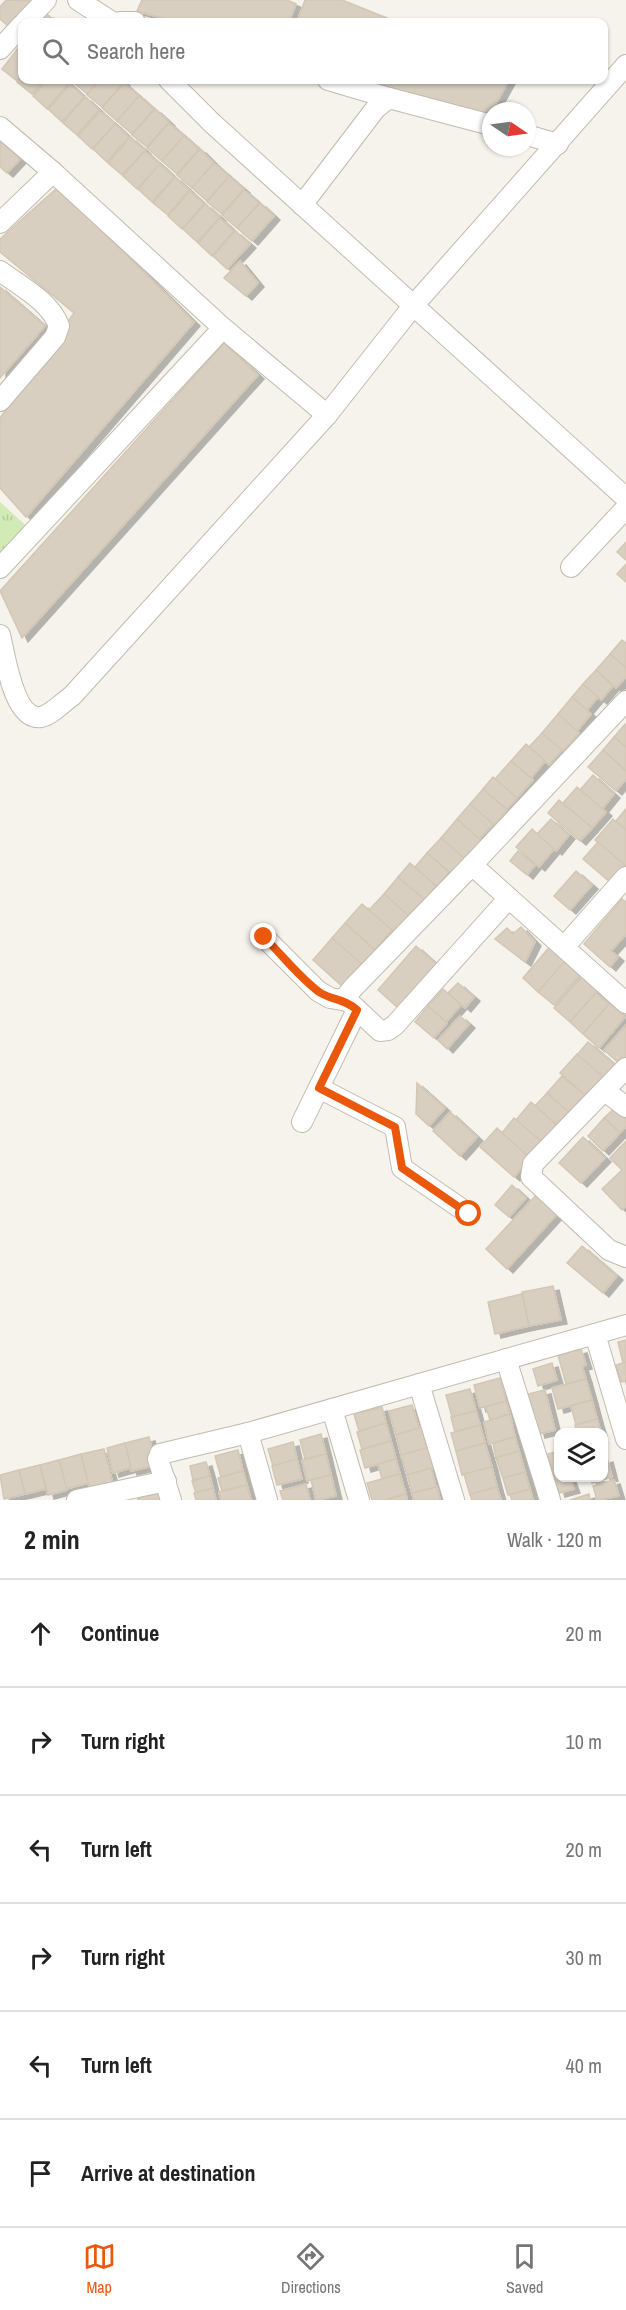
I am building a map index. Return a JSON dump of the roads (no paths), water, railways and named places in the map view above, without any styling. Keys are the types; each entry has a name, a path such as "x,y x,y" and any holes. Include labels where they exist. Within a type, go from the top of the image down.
{"street":[{"path":"30,18 46,0"},
{"path":"78,0 106,18"},
{"path":"0,49 18,30"},
{"path":"0,635 15,696 27,713 38,717 45,716 72,696 327,415 413,306 626,65"},
{"path":"173,84 212,123 626,498"},
{"path":"342,84 482,123"},
{"path":"302,205 376,108 389,98"},
{"path":"0,126 223,328 327,415"},
{"path":"536,138 558,144"},
{"path":"0,223 53,172"},
{"path":"0,271 48,307 56,316 59,326 55,337 0,401"},
{"path":"0,568 223,328"},
{"path":"572,567 626,508"},
{"path":"302,1122 319,1088 353,1006 348,994 626,701"},
{"path":"472,865 626,1003"},
{"path":"564,947 626,877"},
{"path":"264,937 318,991 353,1006 380,1031 388,1030 509,898"},
{"path":"626,1068 533,1164 531,1177 609,1250 626,1257"},
{"path":"319,1088 395,1127 402,1168 469,1214"},
{"path":"605,1091 626,1107"},
{"path":"171,1500 158,1459 160,1454 248,1433 626,1325"},
{"path":"596,1334 626,1439"},
{"path":"506,1359 550,1500"},
{"path":"419,1384 454,1500"},
{"path":"332,1409 359,1500"},
{"path":"248,1433 267,1500"},
{"path":"77,1500 165,1481"}]}
